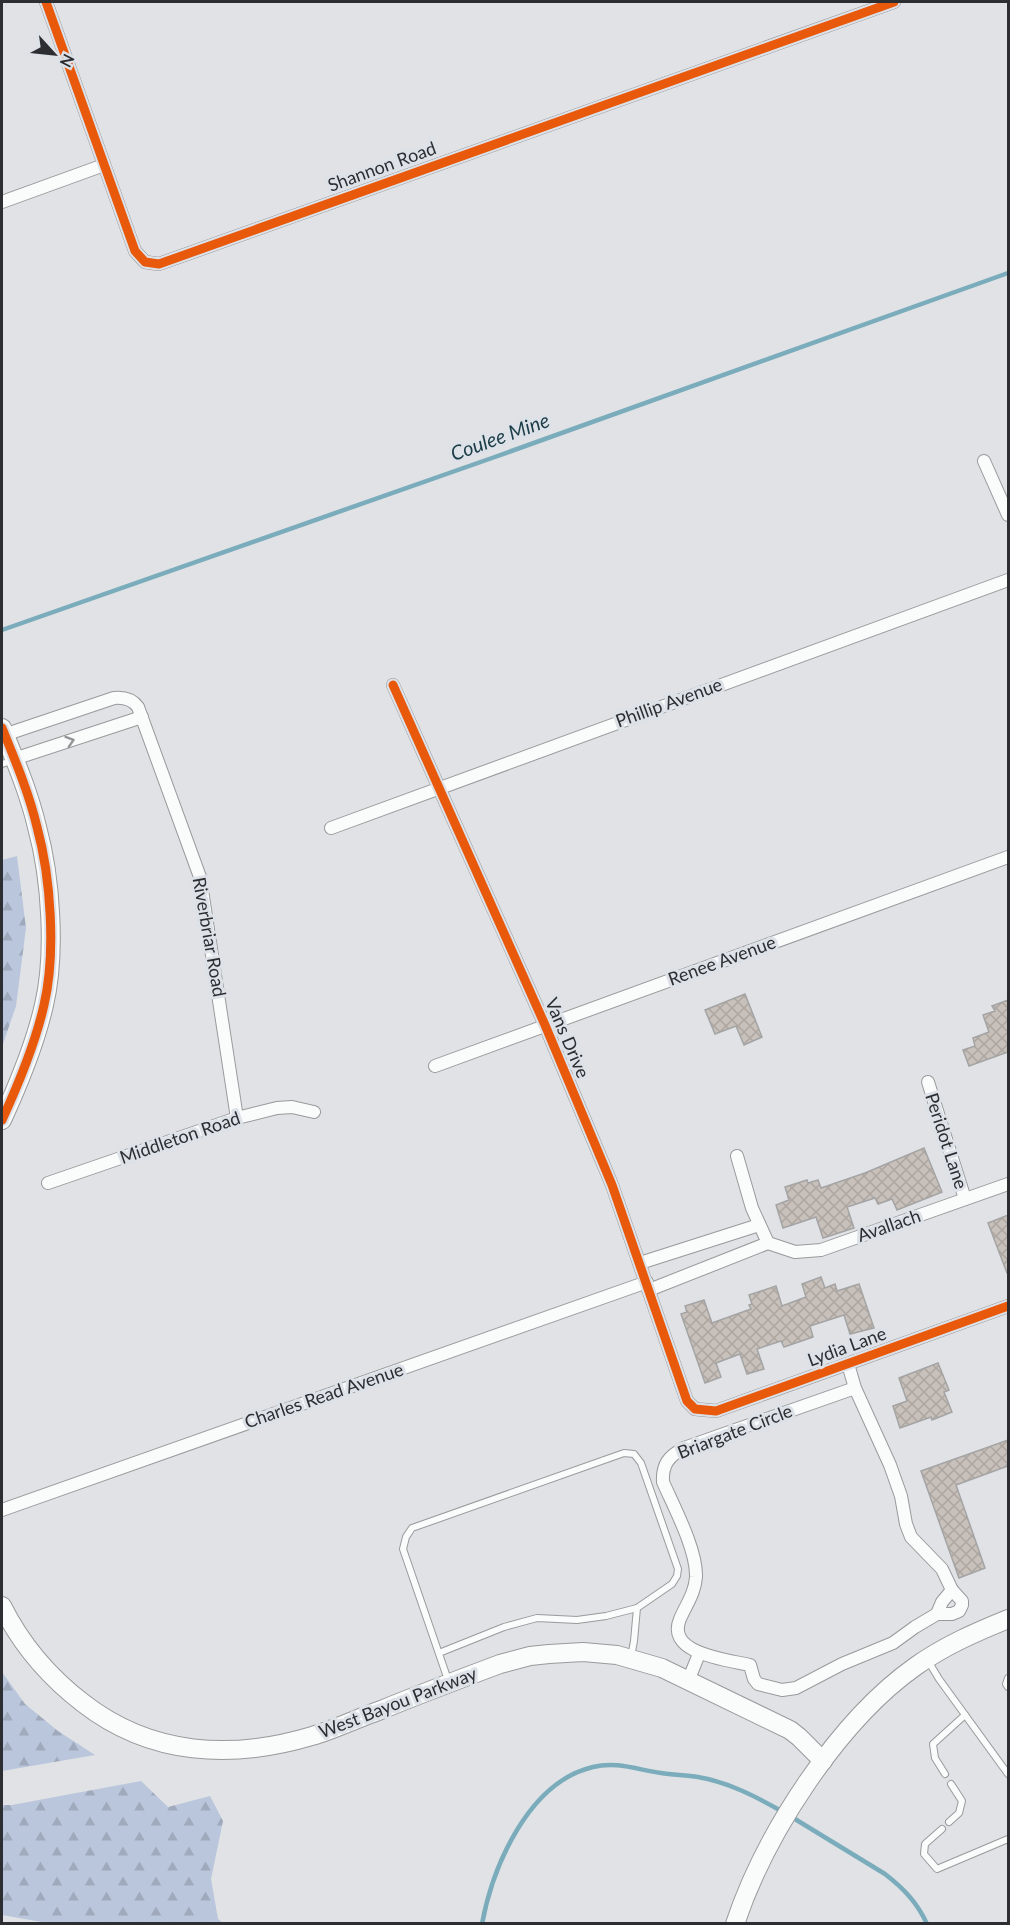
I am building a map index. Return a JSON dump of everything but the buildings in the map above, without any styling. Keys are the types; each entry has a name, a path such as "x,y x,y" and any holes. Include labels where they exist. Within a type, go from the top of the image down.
{"street":[{"name":"Shannon Road","path":"46,2 135,251 145,262 159,264 894,2"},
{"path":"2,202 104,165"},
{"path":"984,462 1008,515"},
{"name":"Phillip Avenue","path":"331,828 1008,580"},
{"name":"Vans Drive","path":"393,685 545,1025 612,1185 687,1401 695,1409"},
{"name":"Riverbriar Road","path":"3,732 114,698 128,699 138,707 200,877 237,1118"},
{"path":"8,762 142,717"},
{"path":"2,1120 33,1043 44,1003 51,946 43,849 37,825 8,762 3,732"},
{"name":"Renee Avenue","path":"435,1066 1008,857"},
{"name":"Peridot Lane","path":"928,1082 965,1199"},
{"name":"Middleton Road","path":"48,1183 237,1118 277,1108 292,1107 314,1112"},
{"path":"648,1286 768,1243 759,1225 737,1156"},
{"name":"Avallach","path":"768,1243 795,1252 821,1250 1008,1184"},
{"path":"640,1263 759,1225"},
{"name":"Charles Read Avenue","path":"2,1510 648,1286"},
{"name":"Lydia Lane","path":"695,1409 716,1411 1008,1306"},
{"path":"688,1681 699,1654 750,1665 753,1679 758,1684 782,1690 796,1688 842,1664 893,1643 937,1614 952,1614 959,1611 962,1601 952,1590 942,1569 911,1537 901,1496 890,1465 855,1388 848,1364"},
{"name":"Briargate Circle","path":"699,1654 682,1641 678,1633 679,1621 692,1596 696,1574 693,1554 663,1482 665,1462 673,1453 684,1448 855,1388"},
{"path":"937,1614 942,1602 952,1590"},
{"name":"West Bayou Parkway","path":"2,1606 8,1619 45,1669 98,1715 130,1732 185,1748 242,1750 273,1746 314,1736 500,1664 530,1656 583,1652 617,1655 662,1668 790,1730 823,1761"},
{"path":"735,1923 760,1863 785,1818 823,1761 858,1717 889,1687 927,1659 956,1642 1008,1618"}],"lane":[{"path":"439,1653 504,1627 537,1618 577,1620 637,1608 672,1584 678,1569 641,1463 634,1454 624,1453 412,1528 406,1537 403,1549 449,1683"},
{"path":"631,1658 637,1608"},
{"path":"927,1659 1008,1774"},
{"path":"1008,1678 1006,1684 1008,1687"},
{"path":"945,1774 935,1758 933,1744 965,1714"},
{"path":"949,1822 960,1813 962,1801 951,1784"},
{"path":"942,1829 925,1844 924,1854 937,1869 1008,1839"}],"green space":[{"path":"17,856 26,928 16,1006 2,1047 2,860"},
{"path":"2,1672 25,1704 58,1731 95,1755 2,1771"},
{"path":"141,1781 168,1807 210,1796 223,1821 211,1879 218,1919 223,1923 53,1924 2,1915 2,1805"}],"waterway":[{"name":"Coulee Mine","path":"2,630 1008,273"},
{"path":"482,1924 495,1877 518,1829 550,1790 570,1776 593,1767 619,1765 709,1779 742,1791 783,1812"},
{"path":"790,1816 885,1874 909,1896 927,1924"}],"cycle path":[{"path":"46,2 135,251 145,262 159,264 894,2"},
{"path":"393,685 545,1025 612,1185 687,1401 695,1409 716,1411 1008,1306"},
{"path":"2,728 26,789 42,847 49,892 51,940 48,985 36,1035 2,1120"}]}
